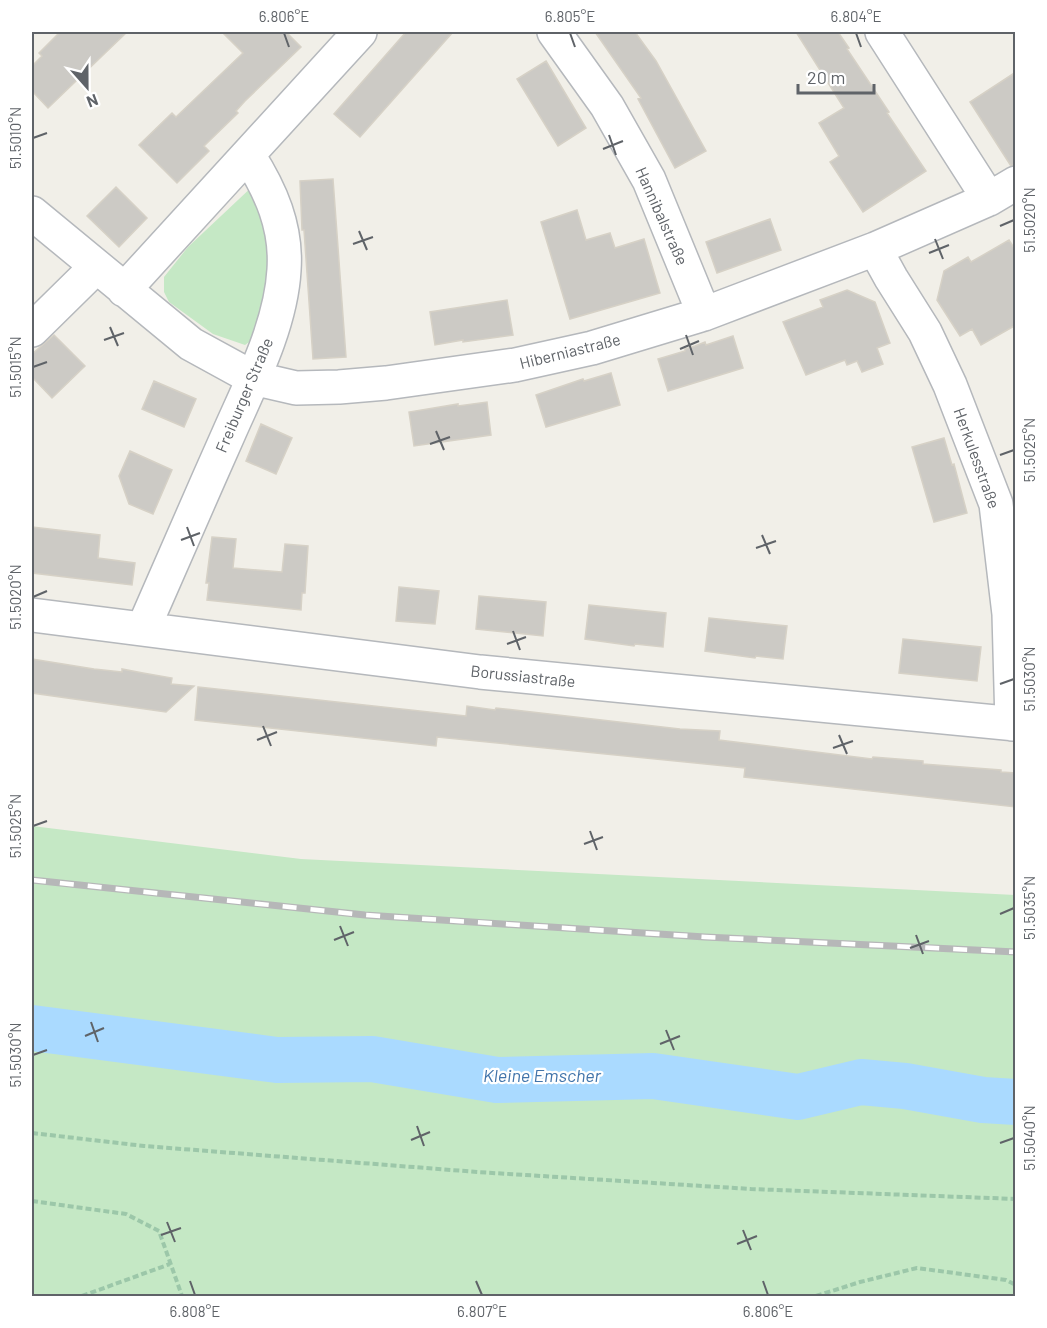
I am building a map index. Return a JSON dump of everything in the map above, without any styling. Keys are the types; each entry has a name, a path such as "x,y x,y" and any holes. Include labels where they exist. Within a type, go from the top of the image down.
{"street":[{"path":"124,290 360,32"},
{"name":"Hannibalstraße","path":"554,32 607,106 649,180 704,314"},
{"path":"882,32 1002,191"},
{"name":"Freiburger Straße","path":"144,629 253,378 274,321 284,271 284,250 278,211 266,182 248,155"},
{"name":"Hiberniastraße","path":"90,263 191,344 253,378 296,388 339,387 515,365 592,348 704,314 875,249 1002,191"},
{"path":"32,192 90,263"},
{"path":"32,213 90,263"},
{"name":"Herkulesstraße","path":"875,249 926,332 1006,502 1014,724"},
{"path":"32,330 90,263"},
{"name":"Borussiastraße","path":"32,615 480,672 1014,724"}],"path":[{"path":"32,1133 144,1146 477,1172 752,1189 1016,1199"},
{"path":"32,1201 126,1214 159,1231 182,1296"},
{"path":"82,1296 170,1264"},
{"path":"816,1296 917,1268 1006,1280 1016,1285"}],"green space":[{"path":"255,184 268,249 266,299 256,337 245,345 213,334 169,302 164,292 164,277 188,247"},
{"path":"32,826 301,859 1015,895 1015,1296 32,1296"}],"building":[{"path":"60,32 127,32 48,108 32,91 32,66 42,56 39,53"},
{"path":"222,32 286,32 301,47 245,101 236,111 238,113 204,146 209,151 177,183 139,145 172,113 176,117 243,53"},
{"path":"406,32 453,32 360,137 334,114"},
{"path":"595,32 635,32 656,61 706,151 675,168 638,99 641,98"},
{"path":"796,32 838,32 889,112 887,113 926,171 863,212 830,162 839,156 819,123 844,108"},
{"path":"546,61 586,128 558,146 517,79"},
{"path":"1016,72 1016,164 1011,166 970,102"},
{"path":"333,179 346,357 313,359 300,181"},
{"path":"116,187 147,218 119,247 87,216"},
{"path":"577,210 586,240 610,233 615,248 644,239 660,293 570,319 541,222"},
{"path":"770,219 781,250 717,273 706,242"},
{"path":"1009,240 1016,251 1016,325 981,345 972,329 960,336 937,300 944,271 968,257 971,262"},
{"path":"847,290 875,302 890,343 877,348 883,364 862,372 857,361 847,365 845,360 806,375 783,322 823,307 820,300"},
{"path":"507,300 513,335 435,345 430,312"},
{"path":"54,335 85,366 52,398 32,377 32,354"},
{"path":"733,336 743,368 668,391 658,359 705,342 706,345"},
{"path":"611,373 620,405 546,427 536,395 583,379 584,381"},
{"path":"154,381 196,399 184,427 142,409"},
{"path":"487,402 491,435 414,446 409,412"},
{"path":"261,424 292,438 276,474 246,461"},
{"path":"944,438 952,465 954,464 967,513 934,522 912,447"},
{"path":"130,451 172,470 153,514 129,504 119,476"},
{"path":"32,527 100,535 98,558 135,563 132,585 32,573"},
{"path":"212,537 236,539 233,568 282,572 285,544 308,546 305,593 302,593 301,610 207,600 209,583 206,583"},
{"path":"399,587 439,591 435,624 396,621"},
{"path":"479,596 546,602 543,636 476,629"},
{"path":"589,605 666,613 663,647 635,644 634,646 585,639"},
{"path":"709,618 787,626 783,659 756,656 755,658 705,651"},
{"path":"903,639 981,647 977,681 899,673"},
{"path":"32,659 94,669 122,672 122,669 172,678 171,684 194,686 166,712 32,693"},
{"path":"198,687 466,716 467,706 680,729 720,731 719,740 872,759 873,757 923,761 923,764 1001,770 1001,772 1016,773 1016,807 744,777 745,768 437,737 436,746 195,720"}],"waterway":[{"name":"Kleine Emscher","path":"32,1028 277,1060 372,1059 497,1080 653,1076 798,1097 861,1082 905,1086 983,1100 1016,1102"}],"railway":[{"path":"32,880 365,915 705,937 1016,952"}]}
